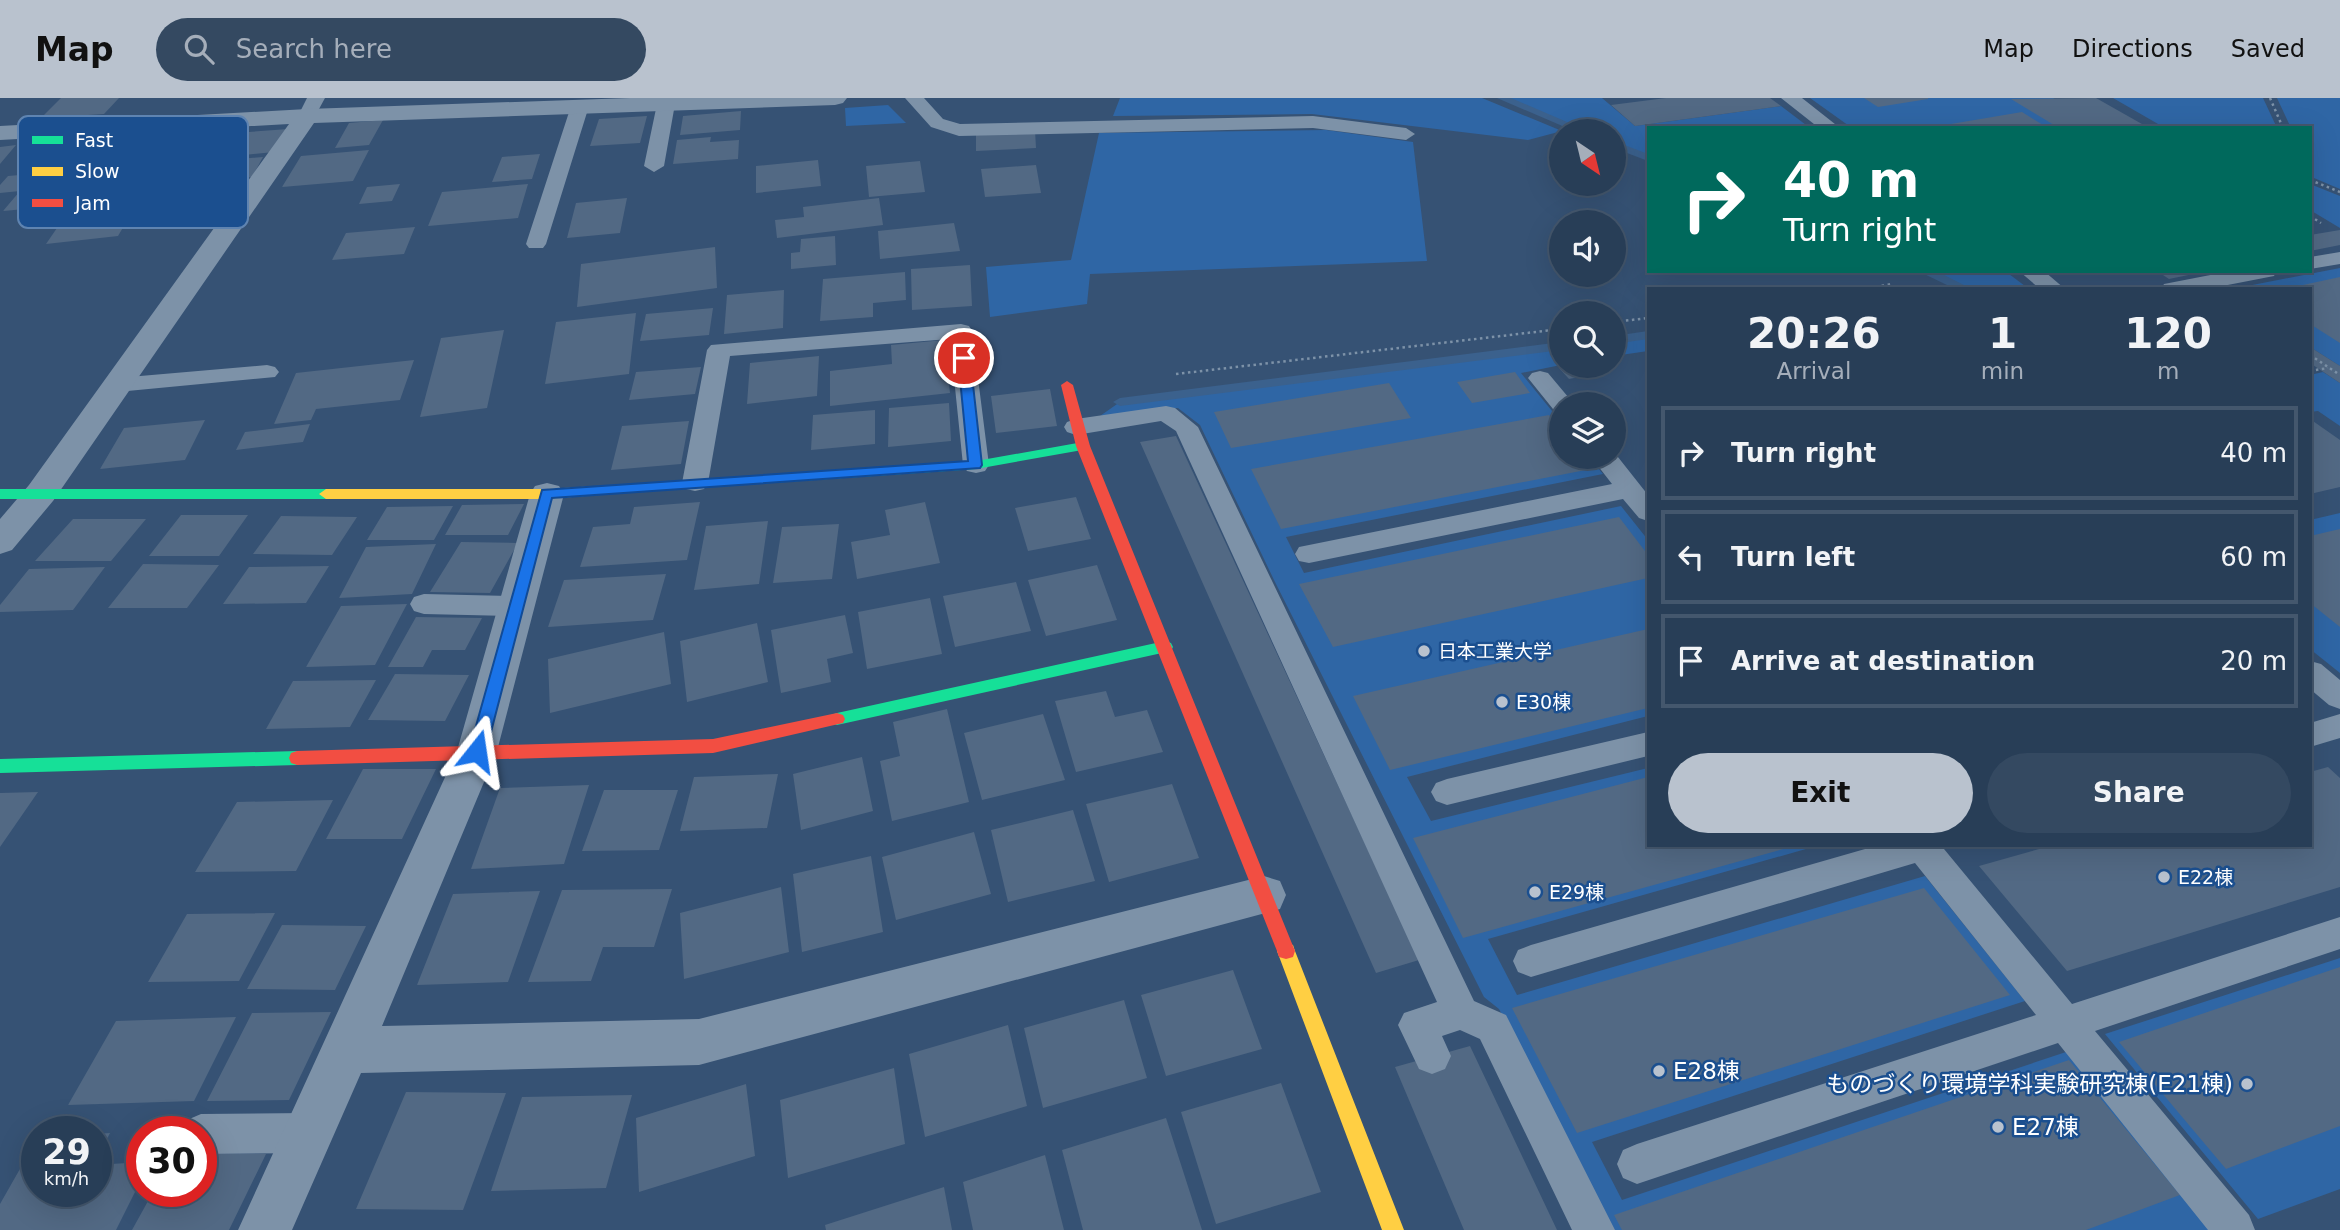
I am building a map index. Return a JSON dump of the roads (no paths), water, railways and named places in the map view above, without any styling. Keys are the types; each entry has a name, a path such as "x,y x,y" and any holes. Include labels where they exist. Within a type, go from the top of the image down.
{"street":[{"path":"242,116 312,107 580,106 835,98"},
{"path":"248,198 312,107"},
{"path":"0,133 18,132"},
{"path":"0,542 41,493 227,228"},
{"path":"1067,385 1079,436 1264,895 1393,1230"},
{"path":"0,494 547,494 976,465 1079,436"},
{"path":"265,1230 347,1050 477,751 547,494"},
{"path":"0,766 713,746 1165,647"},
{"path":"347,1050 699,1042 1264,895"}],"lane":[{"path":"914,98 937,123 959,130 1313,122 1406,134"},
{"path":"1790,98 1828,126"},
{"path":"654,166 659,102"},
{"path":"536,244 580,106"},
{"path":"2312,263 2340,258"},
{"path":"2033,273 2051,287"},
{"path":"2182,287 2256,273"},
{"path":"695,483 719,350 961,331 976,465"},
{"path":"117,385 267,372"},
{"path":"1540,378 1552,392"},
{"path":"1079,436 1166,413 1186,427 1461,1013"},
{"path":"1614,469 1647,511"},
{"path":"1308,554 1630,489"},
{"path":"424,604 515,606"},
{"path":"2312,674 2340,697"},
{"path":"2312,734 2340,726"},
{"path":"1447,792 1647,744"},
{"path":"1531,961 1921,847"},
{"path":"1925,847 2234,1230"},
{"path":"1637,1164 2340,933"},
{"path":"1432,1056 1417,1025 1461,1013 1493,1027 1594,1230"},
{"path":"217,1134 309,1133"}],"waterway":[{"path":"1502,98 1554,119"},
{"path":"1626,149 1647,158"},
{"path":"1929,273 1960,286 1956,287"},
{"path":"1626,338 1647,335"},
{"path":"1120,402 1549,348"}],"place":[{"name":"日本工業大学","path":"1424,651"},
{"name":"E30棟","path":"1502,702"},
{"name":"E22棟","path":"2164,877"},
{"name":"E29棟","path":"1535,892"},
{"name":"E28棟","path":"1659,1071"},
{"name":"ものづくり環境学科実験研究棟(E21棟)","path":"2247,1084"},
{"name":"E27棟","path":"1998,1127"}]}
